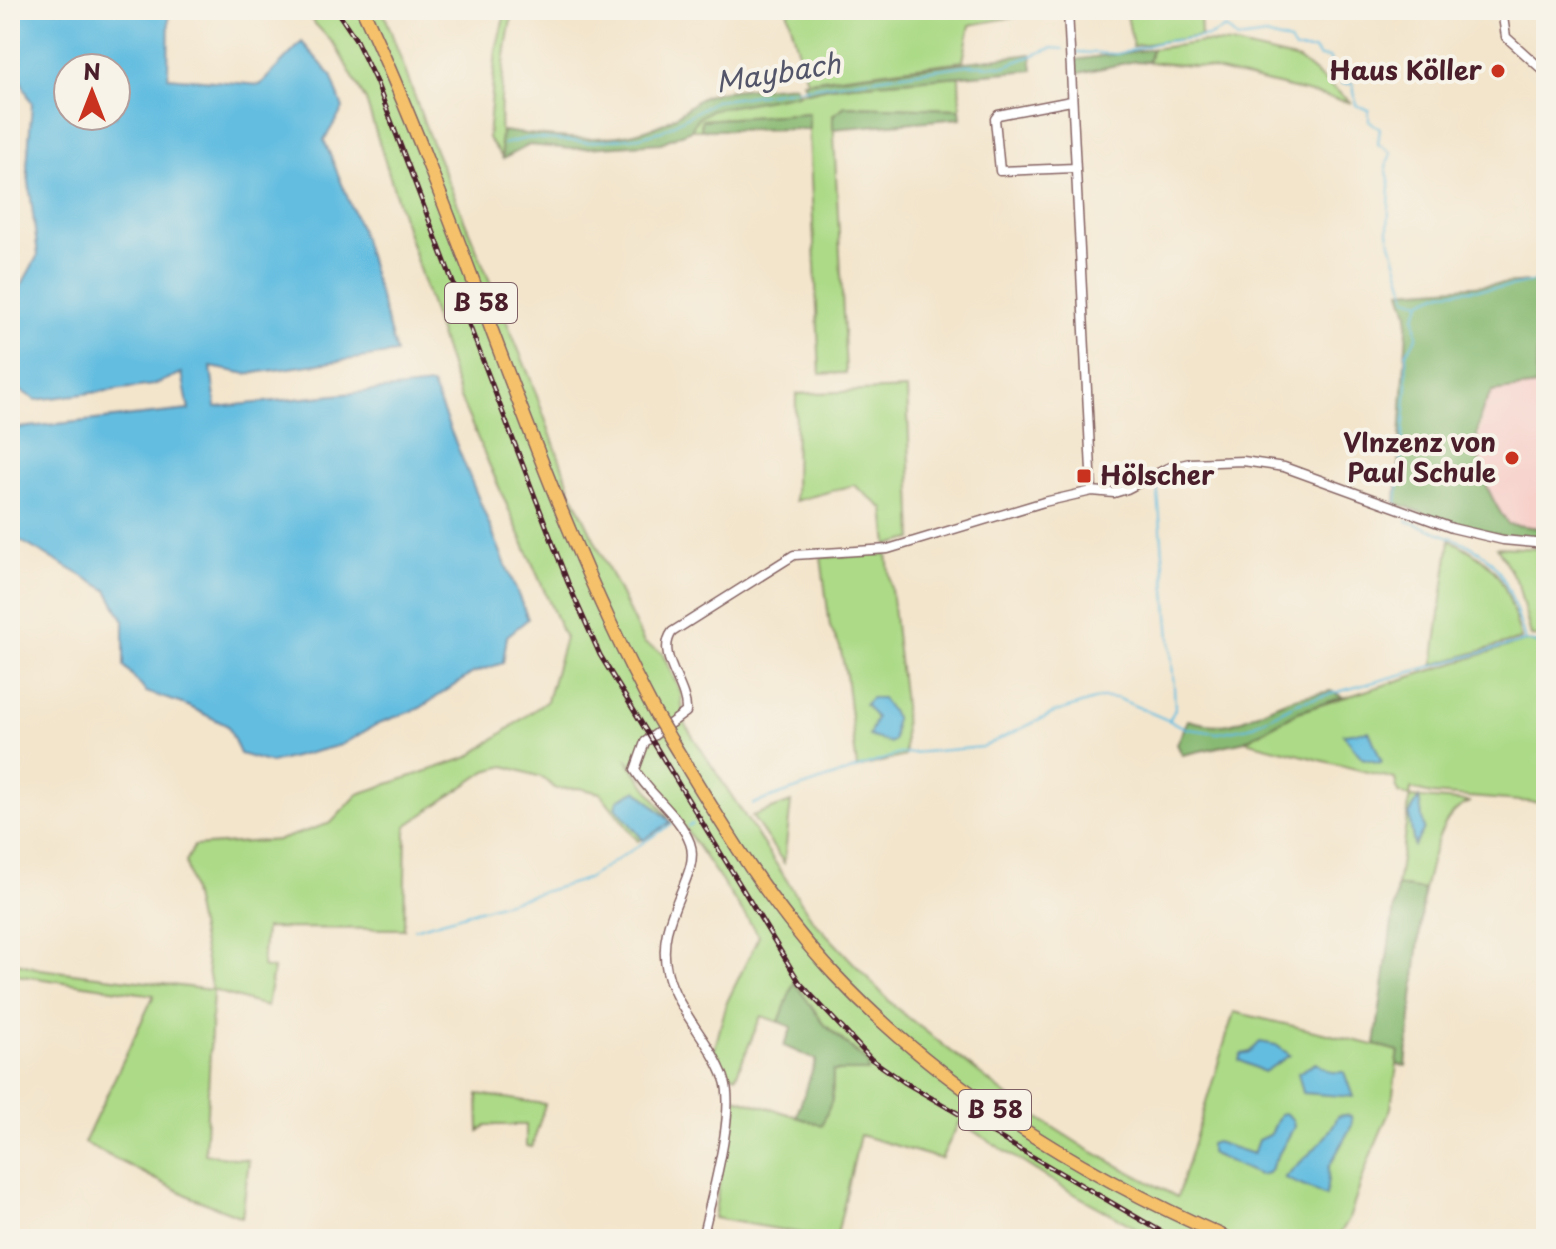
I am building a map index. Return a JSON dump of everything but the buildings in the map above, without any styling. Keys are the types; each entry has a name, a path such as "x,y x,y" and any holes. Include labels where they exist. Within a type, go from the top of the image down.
{"main road":[{"name":"B 58","path":"363,10 442,200 576,551 656,715 743,856 797,931 834,974 909,1046 982,1101 1042,1140 1230,1239"}],"street":[{"path":"1068,10 1092,491"},
{"path":"1502,10 1506,37 1546,73"},
{"path":"1071,101 998,115 995,119 1000,171 1075,168"},
{"path":"702,1239 727,1113 727,1088 673,988 665,960 667,922 691,869 691,846 677,821 635,770 645,742 686,712 686,694 667,655 667,639 672,632 794,555 888,549 1092,491 1114,493 1168,468 1190,463 1260,462 1302,473 1452,528 1503,540 1546,544"}],"shaded area":[{"name":"VInzenz von Paul Schule","path":"1546,386 1546,529 1509,524 1491,499 1479,470 1478,446 1484,404 1492,391"}],"green space":[{"path":"302,10 383,10 429,136 530,377 572,493 644,643 662,653 681,693 684,723 812,919 895,1007 1023,1108 1087,1149 1177,1197 1234,1012 1399,1051 1391,1108 1369,1159 1349,1219 1337,1239 1156,1239 1062,1187 959,1122 941,1159 860,1135 836,1239 714,1218 732,1097 822,1124 832,1100 833,1070 867,1071 868,1063 825,1025 794,983 779,1022 761,1016 736,1076 727,1073 714,1051 727,1002 759,936 663,796 626,758 671,822 638,841 600,793 579,788 556,789 541,777 505,766 486,771 406,826 404,929 265,928 262,967 273,969 267,1007 213,990 205,1154 249,1160 242,1217 193,1198 84,1143 154,995 22,976 10,972 10,961 40,969 212,990 186,862 194,846 279,840 331,823 358,794 469,757 547,701 565,638 460,398 366,101 335,45"},
{"path":"506,10 513,10 502,84 500,124 503,159 488,138 496,50"},
{"path":"787,10 1052,10 970,25 963,61 807,81"},
{"path":"1126,10 1200,10 1201,36 1133,46"},
{"path":"1204,42 1231,44 1299,60 1352,103 1203,67 1148,62 1152,49"},
{"path":"1152,49 1148,62 1135,61 1075,74 1074,60"},
{"path":"1031,54 1033,70 829,87 808,92 803,82"},
{"path":"959,76 960,109 845,106 833,115 846,373 820,374 808,113 702,120 701,130 691,130 697,119 711,110 759,99 829,87"},
{"path":"795,85 798,94 711,110 697,119 691,130 661,143 571,149 529,145 503,159 500,141 503,131 563,138 623,135 662,124 701,98 715,93"},
{"path":"845,106 960,109 961,118 833,129 833,115"},
{"path":"809,113 809,129 701,130 702,120"},
{"path":"1545,281 1538,309 1536,386 1492,392 1483,408 1477,442 1483,476 1508,524 1546,529 1546,542 1470,528 1396,503 1408,313 1401,291"},
{"path":"907,389 913,539 888,545 884,509 854,485 795,501 796,394"},
{"path":"1450,540 1481,558 1500,579 1521,639 1433,665"},
{"path":"1497,547 1546,549 1546,637 1531,636 1518,584"},
{"path":"887,554 904,703 905,756 857,768 846,675 840,647 830,627 821,557"},
{"path":"1525,641 1546,645 1544,803 1431,794 1411,789 1410,797 1398,793 1395,779 1245,741 1298,712"},
{"path":"1331,691 1343,697 1298,712 1245,741 1182,755 1177,744 1188,720 1204,724 1230,724 1288,700"},
{"path":"1410,797 1471,802 1460,807 1444,826 1424,890 1397,886"},
{"path":"791,802 784,863 752,816"},
{"path":"1397,886 1424,890 1406,1066 1397,1065 1399,1051 1375,1045"},
{"path":"794,982 825,1025 868,1063 868,1071 833,1071 832,1100 822,1125 796,1117 816,1060 784,1046 792,1027 779,1022"},
{"path":"478,1094 545,1104 532,1147 526,1146 526,1125 486,1125 479,1131"}],"water":[{"path":"12,10 169,10 168,77 260,85 302,42 331,75 343,109 324,140 360,228 396,353 247,374 211,367 216,407 432,385 528,619 507,636 503,663 473,673 420,708 379,723 341,745 271,763 240,754 228,726 188,706 146,692 124,666 124,621 107,590 12,536 10,429 189,410 182,373 154,385 36,400 10,384 10,306 38,255 27,166 32,104 10,58"},
{"path":"871,698 882,698 895,717 894,740 890,743 869,736 876,718 865,704"},
{"path":"1369,731 1380,763 1362,758 1343,734"},
{"path":"637,790 671,822 643,840 616,807 618,800"},
{"path":"1419,798 1424,829 1414,846 1409,815"},
{"path":"1260,1042 1276,1045 1290,1055 1264,1072 1239,1060 1241,1054 1250,1052"},
{"path":"1316,1063 1331,1072 1344,1072 1353,1097 1303,1093 1298,1073"},
{"path":"1285,1113 1293,1120 1294,1127 1268,1173 1259,1175 1210,1153 1210,1144 1216,1142 1253,1154 1258,1140 1271,1134 1280,1114"},
{"path":"1338,1116 1351,1116 1352,1125 1329,1167 1326,1196 1284,1178 1321,1142"}],"waterway":[{"name":"Maybach","path":"1075,52 1117,54 1160,42 1209,36 1226,28 1238,39 1266,35 1290,42 1295,50 1314,50 1320,57 1330,58 1332,73 1343,77 1342,84 1353,84 1356,105 1369,110 1369,121 1380,128 1378,144 1391,153 1386,167 1390,184 1388,232 1407,298 1421,302 1415,316 1417,337 1406,353 1407,386 1397,504"},
{"name":"Maybach","path":"504,144 528,138 588,142 639,137 662,131 715,101 967,65 1005,66 1052,48 1063,49"},
{"path":"1422,301 1443,292 1508,287 1546,279"},
{"path":"1157,481 1174,687 1175,709 1169,721"},
{"name":"Maybach","path":"1407,521 1458,540 1488,559 1508,589 1525,641 1546,645"},
{"path":"753,804 899,754 983,747 1056,712 1100,698 1117,698 1188,729 1218,733 1250,727 1297,703 1525,641"},
{"path":"414,929 587,879 672,824"},
{"path":"688,826 693,824"}],"railway":[{"path":"336,10 355,38 377,84 568,583 600,655 800,983 871,1059 904,1082 1174,1239"}],"place":[{"name":"Haus Köller","path":"1498,71"},
{"name":"VInzenz von Paul Schule","path":"1512,458"},
{"name":"Hölscher","path":"1084,476"}]}
